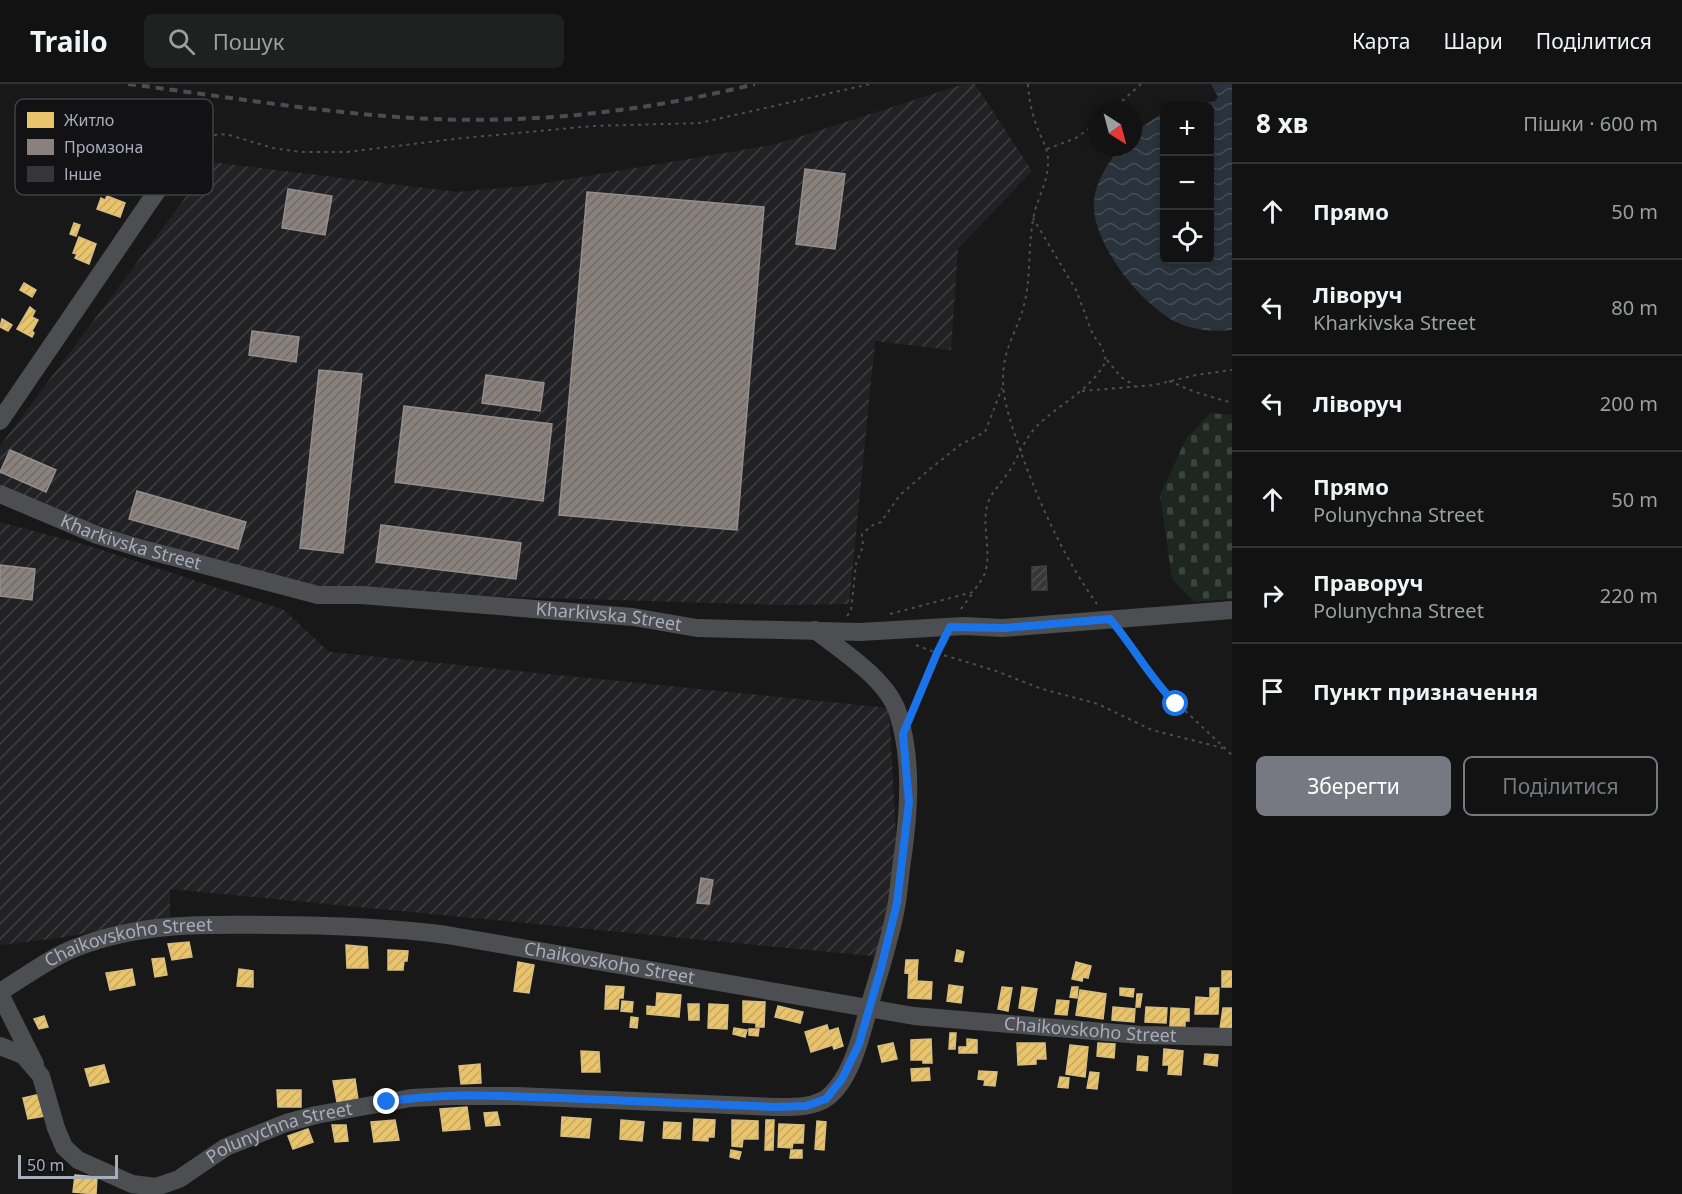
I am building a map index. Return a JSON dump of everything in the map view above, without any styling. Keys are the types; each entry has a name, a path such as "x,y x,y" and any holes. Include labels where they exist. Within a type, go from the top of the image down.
{"street":[{"path":"0,420 154,195"},
{"name":"Kharkivska Street","path":"0,494 97,535 318,595 361,595 633,617 697,628 860,632 950,627 1004,628 1232,610"},
{"name":"Polunychna Street","path":"0,1046 23,1055 41,1076 64,1147 78,1160 132,1184 156,1187 171,1188 179,1179 226,1147 286,1123 322,1113 411,1098 517,1096 775,1107 813,1104 830,1095 842,1079 859,1044 897,903 906,838 909,786 898,712 886,691 815,630"},
{"name":"Chaikovskoho Street","path":"0,993 72,949 120,933 171,926 297,925 386,928 447,934 869,1009 954,1020 1130,1034 1232,1037"},
{"path":"0,993 41,1076"}],"path":[{"path":"213,135 219,134 273,148 331,153 593,126 683,124 717,120 870,84"},
{"path":"1028,84 1032,112 1047,149 1048,163 1044,187 1033,218 1026,294 1004,362 1003,385 1007,410 1044,512 1089,593 1124,634 1160,687 1232,755"},
{"path":"1121,102 1141,84"},
{"path":"1047,149 1076,138 1088,129"},
{"path":"1033,218 1076,290 1093,335 1102,347 1105,357 1121,377 1135,386"},
{"path":"882,618 973,592 982,579 986,566 988,549 985,520 988,503 1026,440 1039,424 1082,391 1104,366 1105,357"},
{"path":"1082,391 1135,386 1232,370"},
{"path":"1169,381 1195,392 1232,403"},
{"path":"835,631 851,611 856,564 863,546 862,534 871,526 881,522 900,495 930,469 960,445 985,432 1003,385"},
{"path":"903,734 950,627"},
{"path":"910,642 937,653 989,668 1043,689 1098,704 1152,730 1224,749"}],"shaded area":[{"path":"964,84 975,84 1032,171 958,249 951,350 875,341 849,604 782,605 320,591 103,527 0,485 0,446 187,195 213,195 213,162 457,192 528,186 777,144"},
{"path":"0,522 90,546 284,610 329,652 889,708 896,835 893,898 883,957 170,889 170,917 66,937 0,945"}],"green space":[{"path":"1210,413 1232,415 1232,599 1194,602 1172,579 1160,495 1186,439"}],"water":[{"path":"1211,84 1232,84 1232,330 1225,331 1202,330 1181,324 1160,312 1146,300 1119,269 1108,251 1095,216 1094,200 1100,179 1114,156 1142,156 1142,127 1160,115 1160,264 1214,264 1214,102 1208,102 1215,101 1218,97"}],"building: Житло":[{"path":"107,196 125,203 120,217 97,209 101,198 105,200"},
{"path":"74,223 80,225 76,236 70,234"},
{"path":"79,237 96,244 89,264 75,258 77,254 73,253"},
{"path":"24,283 36,290 32,297 20,290"},
{"path":"30,307 35,311 32,317 38,320 32,331 34,333 32,337 17,329"},
{"path":"2,319 12,325 8,331 0,327"},
{"path":"189,942 192,957 172,960 168,944"},
{"path":"346,945 367,947 368,968 347,968"},
{"path":"388,950 408,951 403,970 388,970"},
{"path":"957,950 964,952 962,962 955,961"},
{"path":"164,958 167,975 155,977 152,959"},
{"path":"906,960 918,960 917,974 905,973"},
{"path":"518,962 534,965 529,993 514,991"},
{"path":"1076,962 1091,966 1088,978 1083,977 1082,981 1072,979"},
{"path":"132,969 135,985 110,990 106,973"},
{"path":"239,969 253,971 253,987 237,986"},
{"path":"1222,971 1232,971 1232,987 1222,987"},
{"path":"909,973 917,974 917,981 932,982 931,999 908,998"},
{"path":"949,985 963,987 961,1003 947,1001"},
{"path":"606,986 624,987 623,998 619,998 618,1009 605,1009"},
{"path":"1002,987 1012,988 1008,1011 998,1009"},
{"path":"1022,987 1037,989 1033,1011 1019,1008"},
{"path":"1072,987 1078,987 1077,998 1070,997"},
{"path":"1120,988 1134,989 1133,997 1120,995"},
{"path":"1210,988 1219,988 1218,1014 1195,1014 1196,997 1210,998"},
{"path":"1080,990 1106,994 1103,1019 1076,1015"},
{"path":"657,993 681,995 679,1017 647,1014 647,1006 656,1007"},
{"path":"1137,994 1142,994 1140,1007 1136,1007"},
{"path":"1057,1000 1069,1001 1067,1015 1055,1014"},
{"path":"622,1001 633,1002 632,1012 621,1011"},
{"path":"743,1001 765,1002 764,1027 756,1027 756,1023 743,1022"},
{"path":"688,1004 699,1004 699,1020 689,1020"},
{"path":"709,1004 728,1005 727,1029 708,1028"},
{"path":"778,1006 803,1012 800,1023 775,1017"},
{"path":"1113,1007 1135,1009 1134,1022 1112,1020"},
{"path":"1146,1007 1167,1008 1166,1023 1145,1022"},
{"path":"1171,1008 1189,1009 1189,1021 1185,1021 1185,1026 1170,1026"},
{"path":"1223,1008 1232,1008 1232,1027 1220,1029"},
{"path":"44,1016 48,1027 39,1029 34,1019"},
{"path":"631,1017 638,1018 637,1028 630,1027"},
{"path":"827,1025 833,1045 811,1052 805,1032"},
{"path":"734,1028 747,1030 745,1037 733,1034"},
{"path":"838,1028 843,1046 834,1049 828,1031"},
{"path":"749,1029 759,1029 758,1036 749,1035"},
{"path":"950,1033 956,1033 955,1049 949,1049"},
{"path":"931,1039 932,1063 911,1060 911,1040"},
{"path":"967,1039 977,1040 977,1053 959,1053 959,1047 967,1047"},
{"path":"893,1043 897,1059 882,1062 878,1046"},
{"path":"1017,1043 1045,1043 1046,1059 1036,1059 1036,1064 1018,1065"},
{"path":"1098,1043 1115,1044 1114,1058 1097,1056"},
{"path":"1070,1045 1088,1047 1085,1077 1066,1074"},
{"path":"1164,1049 1183,1051 1181,1075 1168,1074 1169,1065 1163,1065"},
{"path":"581,1051 599,1052 600,1072 582,1072"},
{"path":"1205,1054 1218,1055 1217,1066 1204,1064"},
{"path":"1138,1056 1148,1057 1147,1071 1137,1070"},
{"path":"480,1064 481,1083 461,1084 459,1066"},
{"path":"104,1065 109,1082 90,1086 85,1069"},
{"path":"929,1068 930,1080 912,1081 911,1069"},
{"path":"979,1071 997,1072 995,1086 984,1085 985,1080 978,1079"},
{"path":"1090,1072 1099,1073 1097,1089 1087,1088"},
{"path":"1060,1077 1069,1078 1068,1088 1058,1087"},
{"path":"355,1079 358,1100 337,1102 333,1081"},
{"path":"277,1090 301,1090 301,1107 278,1107"},
{"path":"41,1094 46,1116 28,1119 23,1098"},
{"path":"467,1107 470,1129 443,1131 440,1109"},
{"path":"497,1112 500,1125 486,1126 484,1113"},
{"path":"562,1117 591,1119 589,1138 561,1136"},
{"path":"694,1119 715,1120 714,1137 708,1137 708,1141 693,1140"},
{"path":"395,1120 399,1140 374,1142 371,1122"},
{"path":"621,1120 644,1122 642,1141 620,1139"},
{"path":"732,1120 758,1121 758,1139 743,1139 742,1147 732,1146"},
{"path":"766,1120 774,1120 773,1150 765,1150"},
{"path":"817,1121 826,1122 824,1150 815,1149"},
{"path":"664,1122 681,1123 680,1139 663,1138"},
{"path":"779,1124 804,1125 803,1143 793,1143 792,1148 778,1147"},
{"path":"332,1125 346,1125 348,1141 335,1142"},
{"path":"308,1129 313,1142 293,1149 288,1136"},
{"path":"731,1150 741,1152 739,1159 730,1157"},
{"path":"791,1150 802,1150 802,1158 790,1158"},
{"path":"75,1175 97,1177 96,1194 73,1192"}],"building: Промзона":[{"path":"805,169 845,174 835,249 796,244"},
{"path":"288,189 332,196 325,235 282,228"},
{"path":"587,192 764,207 737,530 559,515"},
{"path":"252,331 299,337 296,362 249,355"},
{"path":"319,370 362,374 343,553 300,548"},
{"path":"486,375 544,383 540,411 482,403"},
{"path":"404,406 552,424 543,501 395,482"},
{"path":"10,450 56,470 46,492 0,472"},
{"path":"137,491 246,522 238,549 129,519"},
{"path":"381,525 521,543 516,579 376,562"},
{"path":"0,565 35,569 32,600 0,596"},
{"path":"701,878 713,880 709,904 697,903"}],"building: Інше":[{"path":"1046,566 1047,590 1032,590 1032,567"}],"railway":[{"path":"128,84 341,112 455,120 542,118 628,109 755,84"}],"route":[{"path":"387,1102 451,1096 517,1096 798,1107 826,1099 842,1079 859,1044 881,968 897,903 906,838 909,786 903,734 950,627 1004,628 1110,619 1124,634 1154,680 1176,704"}]}
